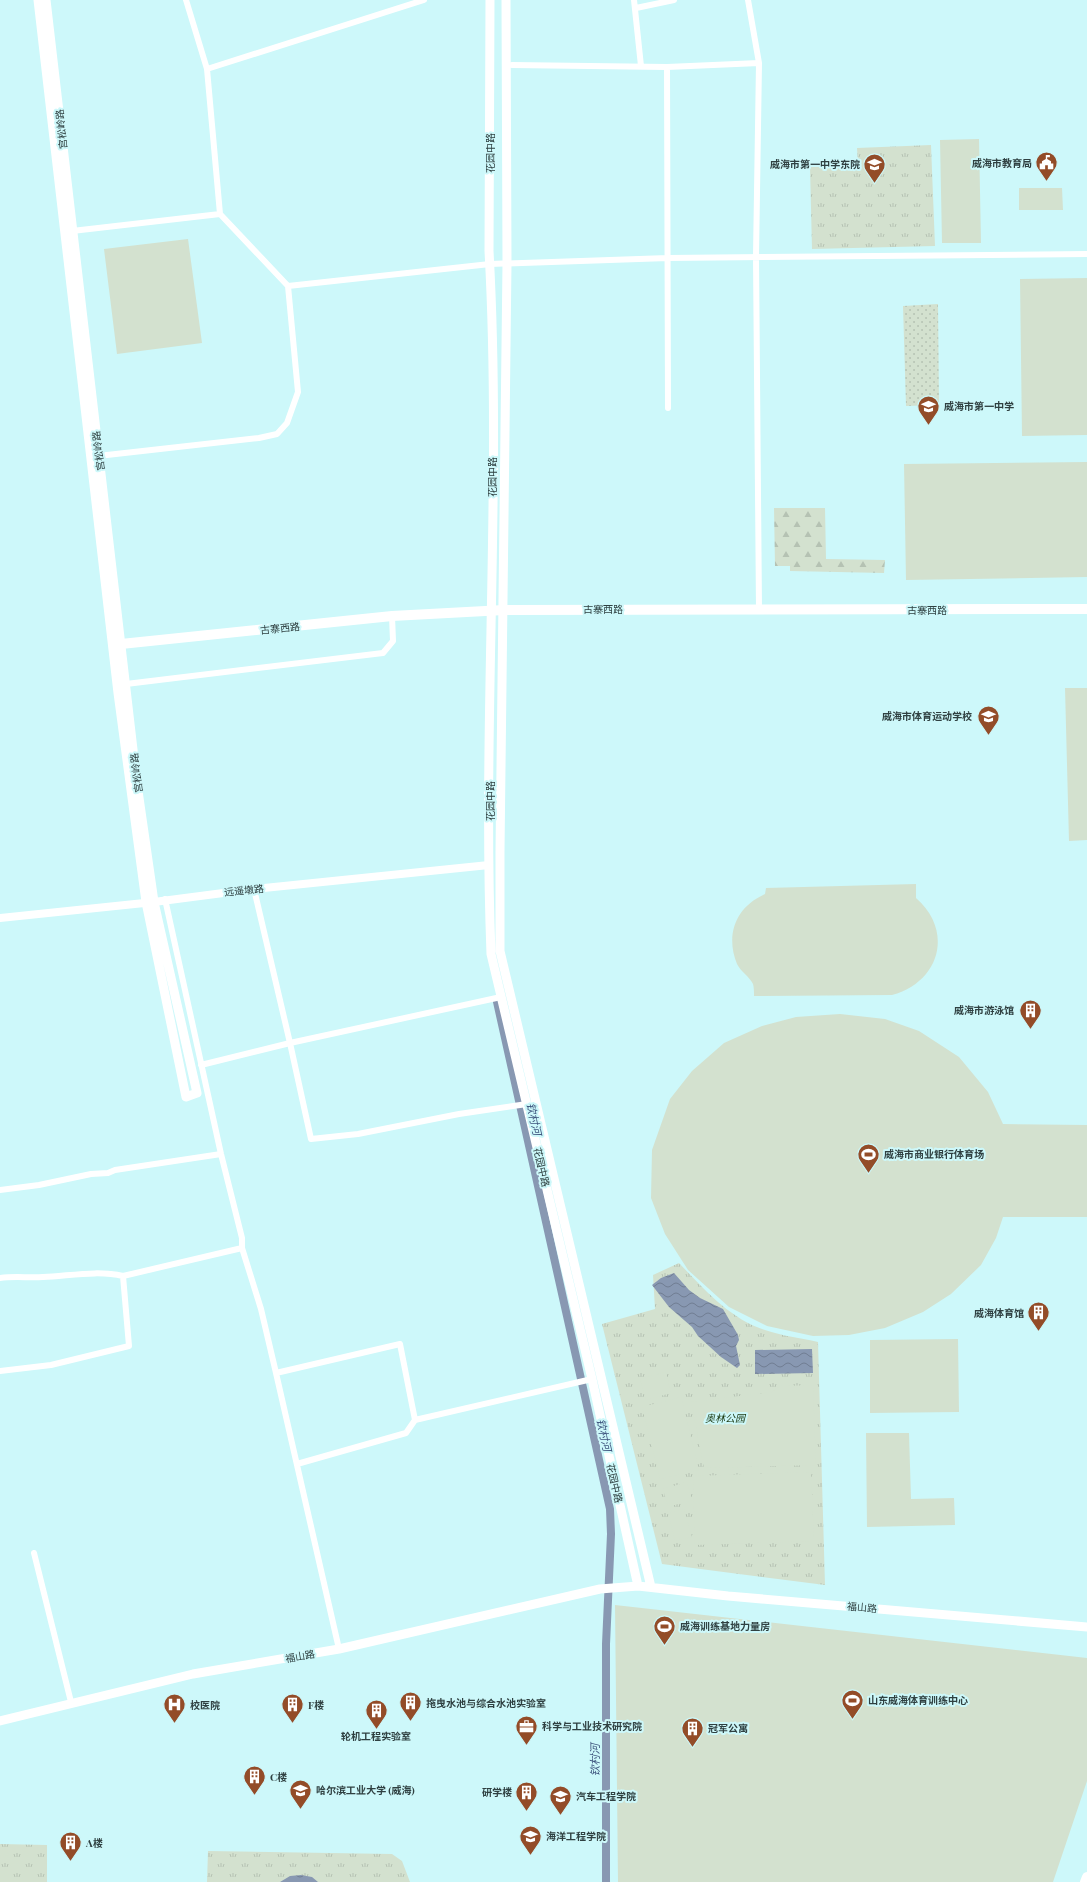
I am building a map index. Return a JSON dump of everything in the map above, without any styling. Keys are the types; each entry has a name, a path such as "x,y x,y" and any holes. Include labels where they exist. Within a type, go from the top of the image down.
{"main road":[{"path":"38,0 118,693 150,902 186,1097 197,1093 150,902"},
{"name":"宫松岭路","path":"46,0 150,902"},
{"name":"花园中路","path":"490,0 490,264 492,286 492,332 489,865 492,954 589,1380 638,1586"},
{"path":"506,0 507,263 500,951 651,1587"},
{"name":"古寨西路","path":"121,644 392,616 504,610 1087,609"},
{"name":"福山路","path":"0,1721 71,1702 193,1674 338,1649 600,1589 638,1586 728,1596 1087,1626"},
{"path":"1073,1626 1087,1631"},
{"path":"1085,1882 1087,1877"}],"street":[{"path":"98,456 259,438 277,434 287,423 298,392 288,286 220,214 207,69 186,0"},
{"path":"207,69 414,1 424,0"},
{"path":"634,0 641,66"},
{"path":"636,8 674,0"},
{"path":"748,0 759,63 756,257 759,610"},
{"path":"512,65 667,67 759,63"},
{"path":"667,67 668,408"},
{"path":"72,231 220,214"},
{"path":"288,286 507,263 668,258 1087,254"},
{"path":"126,684 383,653 393,641 392,616"},
{"name":"远遥墩路","path":"0,918 254,889 489,865"},
{"path":"254,889 311,1139 358,1134 459,1114 526,1104"},
{"path":"165,899 221,1154 242,1238 242,1248 261,1309 338,1649"},
{"path":"201,1065 290,1043 501,996"},
{"path":"0,1190 39,1185 91,1174 108,1173 116,1170 221,1154"},
{"path":"0,1278 12,1276 41,1278 107,1273 122,1276 242,1248"},
{"path":"0,1371 51,1365 129,1346 122,1276"},
{"path":"276,1373 400,1344 416,1420"},
{"path":"297,1464 406,1433 416,1420 589,1380"},
{"path":"34,1553 71,1702"}],"green space":[{"path":"979,139 981,243 942,243 940,140"},
{"path":"931,145 935,246 812,249 810,167 858,165 857,148"},
{"path":"1019,188 1062,188 1063,210 1019,210"},
{"path":"188,239 202,343 117,354 104,249"},
{"path":"1087,278 1087,435 1022,436 1020,279"},
{"path":"938,304 939,405 906,406 903,306"},
{"path":"1087,462 1087,577 906,580 904,464"},
{"path":"774,508 825,508 826,559 885,560 884,573 790,571 790,566 775,566"},
{"path":"1065,688 1087,688 1087,840 1069,841"},
{"path":"916,884 916,898 928,911 935,925 938,940 936,954 931,967 921,979 908,988 892,995 754,996 753,984 737,964 732,942 733,932 740,914 747,906 765,894 766,888"},
{"name":"威海市商业银行体育场","path":"840,1014 885,1019 919,1031 959,1057 988,1092 1003,1124 1087,1125 1087,1217 1003,1217 996,1238 981,1265 951,1294 923,1312 885,1328 849,1335 813,1336 767,1326 729,1307 688,1270 665,1234 651,1198 652,1150 670,1099 692,1071 724,1043 762,1026 796,1017"},
{"name":"奥林公园","path":"679,1263 718,1302 740,1319 771,1332 818,1342 825,1585 662,1564 602,1324 655,1309 653,1275"},
{"path":"958,1339 959,1412 870,1413 870,1340"},
{"path":"666,1372 671,1393 646,1400 640,1379"},
{"path":"813,1385 816,1465 704,1468 691,1402 772,1392 780,1386"},
{"path":"681,1397 699,1470 660,1479 642,1407"},
{"path":"866,1433 909,1433 911,1499 954,1498 955,1525 867,1527"},
{"path":"811,1472 814,1541 695,1545 693,1476"},
{"path":"687,1482 692,1500 668,1507 663,1489"},
{"path":"684,1509 692,1537 675,1541 668,1513"},
{"name":"山东威海体育训练中心","path":"615,1605 1087,1658 1087,1781 1053,1882 618,1882"},
{"path":"0,1844 47,1845 47,1882 0,1882"},
{"path":"208,1851 392,1854 402,1861 410,1882 207,1882"}],"water":[{"path":"674,1273 689,1290 700,1298 723,1309 738,1335 739,1340 736,1346 740,1365 737,1368 721,1357 698,1336 692,1327 669,1307 652,1285 661,1278"},
{"path":"812,1349 813,1373 755,1374 755,1350"},
{"path":"301,1875 312,1877 318,1882 280,1882 290,1876"}],"waterway":[{"name":"钦村河","path":"497,1002 610,1509 611,1534 606,1644 606,1882"}],"place":[{"name":"威海市教育局","path":"1047,182"},
{"name":"威海市第一中学东院","path":"875,184"},
{"name":"威海市第一中学","path":"928,426"},
{"name":"威海市体育运动学校","path":"988,736"},
{"name":"威海市游泳馆","path":"1030,1030"},
{"name":"威海市商业银行体育场","path":"869,1174"},
{"name":"威海体育馆","path":"1039,1332"},
{"name":"威海训练基地力量房","path":"664,1646"},
{"name":"山东威海体育训练中心","path":"852,1720"},
{"name":"拖曳水池与综合水池实验室","path":"411,1722"},
{"name":"校医院","path":"174,1724"},
{"name":"F楼","path":"293,1724"},
{"name":"轮机工程实验室","path":"376,1730"},
{"name":"科学与工业技术研究院","path":"526,1746"},
{"name":"冠军公寓","path":"692,1748"},
{"name":"C楼","path":"254,1796"},
{"name":"哈尔滨工业大学 (威海)","path":"301,1810"},
{"name":"研学楼","path":"527,1812"},
{"name":"汽车工程学院","path":"560,1816"},
{"name":"海洋工程学院","path":"531,1856"},
{"name":"A楼","path":"71,1862"}]}
